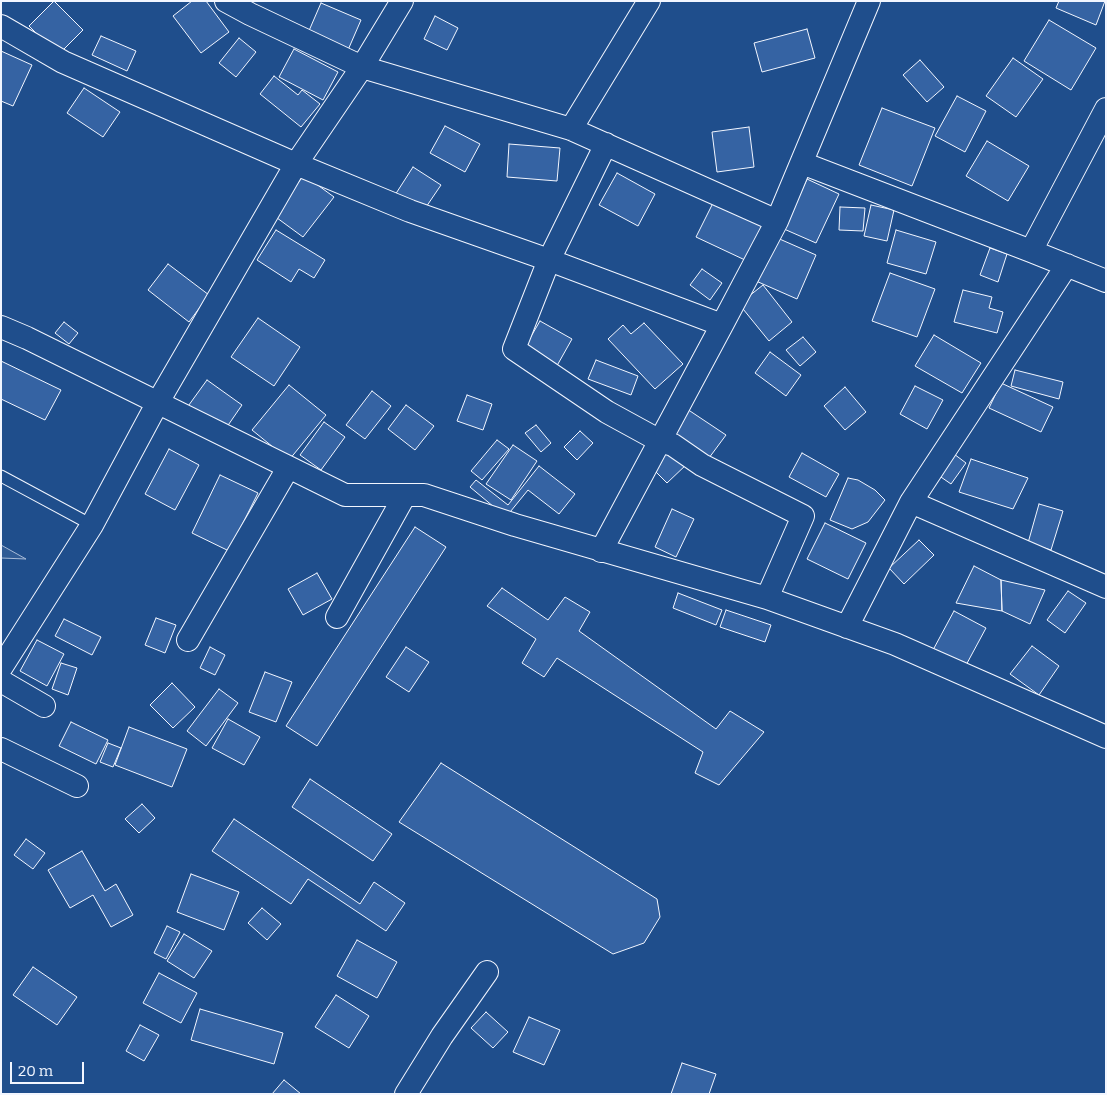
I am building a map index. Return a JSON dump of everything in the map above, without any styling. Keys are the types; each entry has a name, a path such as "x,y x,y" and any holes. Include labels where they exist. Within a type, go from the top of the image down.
{"street":[{"path":"226,1 362,67 571,129 777,221"},
{"path":"1,668 92,525 158,402 296,164 362,67 402,1"},
{"path":"571,129 649,1"},
{"path":"601,550 777,221 869,1"},
{"path":"1,26 63,62 296,164 410,211 549,260 722,325"},
{"path":"1031,251 1106,109"},
{"path":"606,144 549,260 514,349 607,412 660,441 673,445 702,465 803,516 767,598"},
{"path":"802,163 1106,281"},
{"path":"847,627 911,502 1067,266"},
{"path":"1,327 27,338 345,495 424,495 515,525 767,598 895,644 1106,737"},
{"path":"188,640 288,468"},
{"path":"337,617 405,495"},
{"path":"911,502 1106,586"},
{"path":"1,681 44,706"},
{"path":"1,749 77,786"},
{"path":"406,1094 442,1036 487,972"}],"lane":[{"path":"1,476 92,525"}],"shaded area":[{"path":"1,545 26,559 1,558"}],"building":[{"path":"54,1 83,30 58,55 29,26"},
{"path":"192,1 206,1 229,32 201,53 173,16"},
{"path":"1059,1 1105,1 1096,25 1056,8"},
{"path":"321,3 361,20 348,50 308,33"},
{"path":"435,16 458,28 447,50 424,39"},
{"path":"1049,20 1096,48 1071,90 1024,61"},
{"path":"807,29 815,58 762,72 754,43"},
{"path":"101,36 136,51 127,71 92,55"},
{"path":"239,38 256,52 236,77 219,63"},
{"path":"294,49 338,72 323,100 279,77"},
{"path":"1,51 32,65 13,106 1,101"},
{"path":"1013,58 1043,79 1016,117 986,96"},
{"path":"920,60 944,87 927,102 903,75"},
{"path":"274,76 298,95 302,90 320,104 301,127 260,94"},
{"path":"84,88 120,112 103,137 67,113"},
{"path":"957,96 986,111 965,152 935,136"},
{"path":"882,108 935,128 912,186 859,165"},
{"path":"445,126 480,144 465,172 430,153"},
{"path":"749,127 754,167 717,172 712,132"},
{"path":"987,141 1029,166 1008,201 966,176"},
{"path":"509,144 560,148 557,181 507,177"},
{"path":"413,167 441,185 422,213 395,195"},
{"path":"617,173 655,194 638,226 599,205"},
{"path":"304,175 334,197 303,237 273,215"},
{"path":"807,179 839,194 816,243 784,229"},
{"path":"713,203 762,226 745,260 696,237"},
{"path":"871,205 894,210 887,241 864,236"},
{"path":"840,207 865,208 863,231 839,230"},
{"path":"276,230 325,260 314,278 299,269 291,282 257,260"},
{"path":"896,230 936,242 926,274 887,263"},
{"path":"775,237 816,255 797,299 756,281"},
{"path":"990,248 1007,254 998,282 980,275"},
{"path":"168,264 209,295 189,322 148,290"},
{"path":"702,269 722,283 710,300 690,285"},
{"path":"890,273 935,289 917,337 872,321"},
{"path":"763,285 792,322 769,341 739,304"},
{"path":"963,290 992,297 989,308 1003,312 997,333 954,322"},
{"path":"258,318 300,347 274,386 231,357"},
{"path":"540,321 572,339 554,371 522,352"},
{"path":"64,322 78,333 69,344 55,333"},
{"path":"644,323 683,364 655,389 608,339 623,325 631,334"},
{"path":"934,335 981,363 962,393 915,366"},
{"path":"803,337 816,352 800,366 786,350"},
{"path":"770,352 801,375 786,396 755,373"},
{"path":"596,360 638,376 631,395 588,379"},
{"path":"1,361 61,390 45,420 1,399"},
{"path":"1015,370 1063,382 1059,399 1011,386"},
{"path":"207,380 242,405 222,434 186,409"},
{"path":"1001,383 1053,407 1041,432 989,408"},
{"path":"289,385 326,415 289,460 252,430"},
{"path":"915,386 943,400 927,429 900,414"},
{"path":"845,387 866,412 845,430 824,406"},
{"path":"372,391 391,406 365,439 346,425"},
{"path":"467,395 492,404 483,430 457,421"},
{"path":"406,405 434,426 415,450 388,429"},
{"path":"684,407 726,435 706,462 667,436"},
{"path":"324,422 345,437 321,470 300,455"},
{"path":"536,425 551,443 541,452 525,433"},
{"path":"580,431 593,443 577,460 564,447"},
{"path":"497,440 509,449 482,480 471,471"},
{"path":"513,445 537,461 511,500 486,484"},
{"path":"670,445 688,463 667,483 649,465"},
{"path":"169,449 199,465 175,510 145,494"},
{"path":"802,453 839,474 826,497 789,477"},
{"path":"954,454 966,463 951,484 938,475"},
{"path":"971,459 1028,478 1013,509 959,492"},
{"path":"539,466 575,494 559,514 528,490 506,517 470,487 476,480 508,505"},
{"path":"220,475 258,493 229,551 192,533"},
{"path":"848,478 858,480 875,490 885,500 868,522 852,529 830,520"},
{"path":"1039,504 1063,511 1051,550 1028,543"},
{"path":"672,509 694,519 676,557 655,547"},
{"path":"825,523 866,543 848,579 807,559"},
{"path":"415,527 446,547 317,746 286,726"},
{"path":"919,540 934,555 904,584 889,568"},
{"path":"974,566 1001,580 1002,611 956,603"},
{"path":"317,573 332,599 303,615 288,589"},
{"path":"1001,580 1045,590 1030,624 1002,611"},
{"path":"502,588 548,620 565,597 590,612 579,631 716,729 730,711 764,732 719,785 695,773 703,752 557,658 544,677 522,663 536,639 487,606"},
{"path":"1068,591 1086,603 1065,633 1047,620"},
{"path":"678,593 722,610 716,625 673,608"},
{"path":"726,610 771,625 765,642 720,627"},
{"path":"954,611 986,628 965,667 933,650"},
{"path":"156,618 176,625 165,653 145,645"},
{"path":"64,619 101,637 92,655 55,636"},
{"path":"37,640 64,654 47,686 20,671"},
{"path":"1032,646 1059,666 1039,695 1010,674"},
{"path":"210,647 225,655 215,675 200,668"},
{"path":"406,647 429,662 409,692 386,677"},
{"path":"61,663 77,668 68,695 52,689"},
{"path":"265,672 292,682 276,722 249,712"},
{"path":"172,683 195,707 173,728 150,705"},
{"path":"219,689 238,703 206,746 187,731"},
{"path":"228,719 260,737 244,765 212,748"},
{"path":"71,722 108,740 96,764 59,746"},
{"path":"129,727 187,749 172,787 115,765"},
{"path":"108,743 121,748 113,767 100,762"},
{"path":"441,763 657,899 660,917 644,943 613,954 399,822"},
{"path":"310,779 392,834 373,861 292,807"},
{"path":"142,804 155,818 139,833 125,819"},
{"path":"234,819 360,904 374,882 405,903 386,931 308,879 291,904 212,851"},
{"path":"26,839 45,853 33,869 14,855"},
{"path":"82,851 105,891 116,884 133,915 111,927 93,895 70,908 48,870"},
{"path":"191,874 239,892 224,930 177,912"},
{"path":"262,908 281,924 267,940 248,923"},
{"path":"167,926 180,932 166,959 154,953"},
{"path":"184,934 212,951 194,978 167,961"},
{"path":"357,940 397,962 377,998 337,976"},
{"path":"33,967 77,997 57,1025 13,995"},
{"path":"159,973 197,993 181,1023 143,1003"},
{"path":"336,995 369,1016 349,1048 315,1027"},
{"path":"200,1009 283,1033 274,1064 191,1040"},
{"path":"486,1012 508,1032 493,1048 471,1028"},
{"path":"529,1017 560,1030 544,1065 513,1052"},
{"path":"140,1025 159,1035 144,1061 126,1051"},
{"path":"682,1063 716,1074 709,1094 671,1094"},
{"path":"284,1080 301,1094 272,1094"}]}
